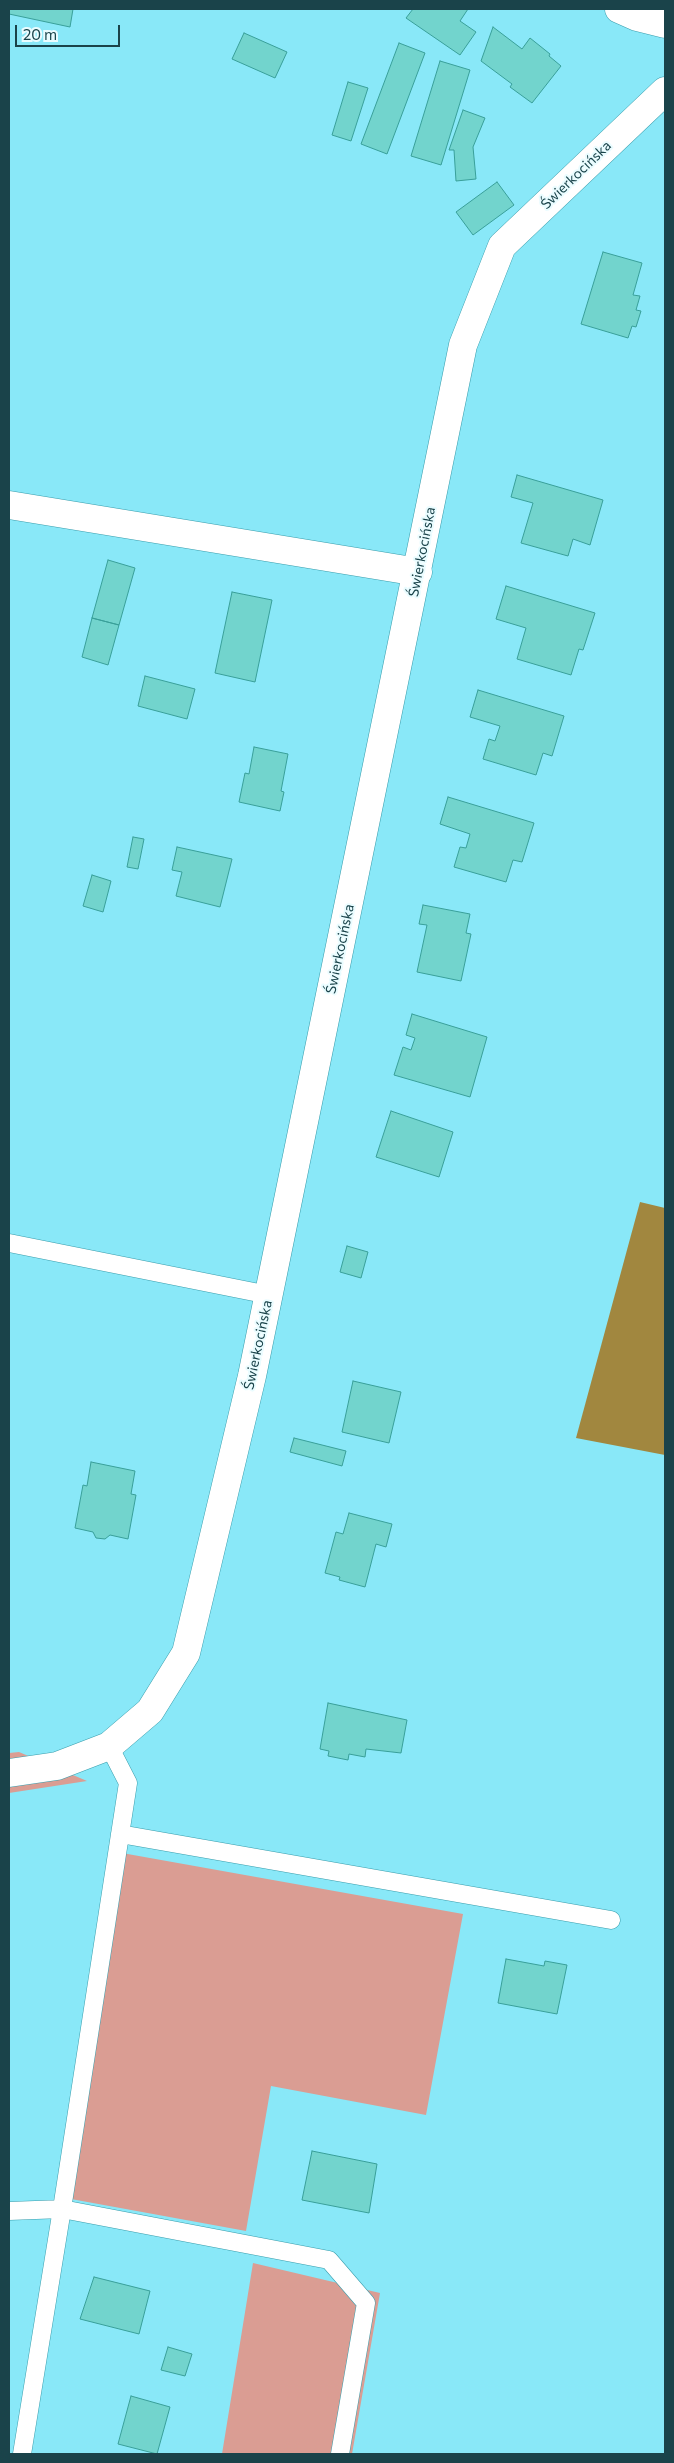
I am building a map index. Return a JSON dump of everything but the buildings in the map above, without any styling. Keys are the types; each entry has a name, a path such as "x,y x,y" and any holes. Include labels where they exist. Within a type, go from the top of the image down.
{"street":[{"path":"619,9 637,17 665,24"},
{"name":"Świerkocińska","path":"9,1773 57,1766 109,1746 150,1711 186,1653 252,1376 463,345 502,246 665,91"},
{"path":"9,505 418,572"}],"lane":[{"path":"9,1243 268,1295"},
{"path":"22,2454 128,1783 109,1746"},
{"path":"120,1834 611,1920"},
{"path":"9,2211 62,2209 329,2260 366,2303 340,2454"}],"shaded area":[{"path":"640,1202 665,1208 665,1455 576,1438"},
{"path":"19,1752 87,1781 9,1793 9,1753"},
{"path":"122,1853 463,1914 426,2115 271,2086 246,2231 71,2199"},
{"path":"253,2263 380,2293 352,2454 222,2454"}]}
